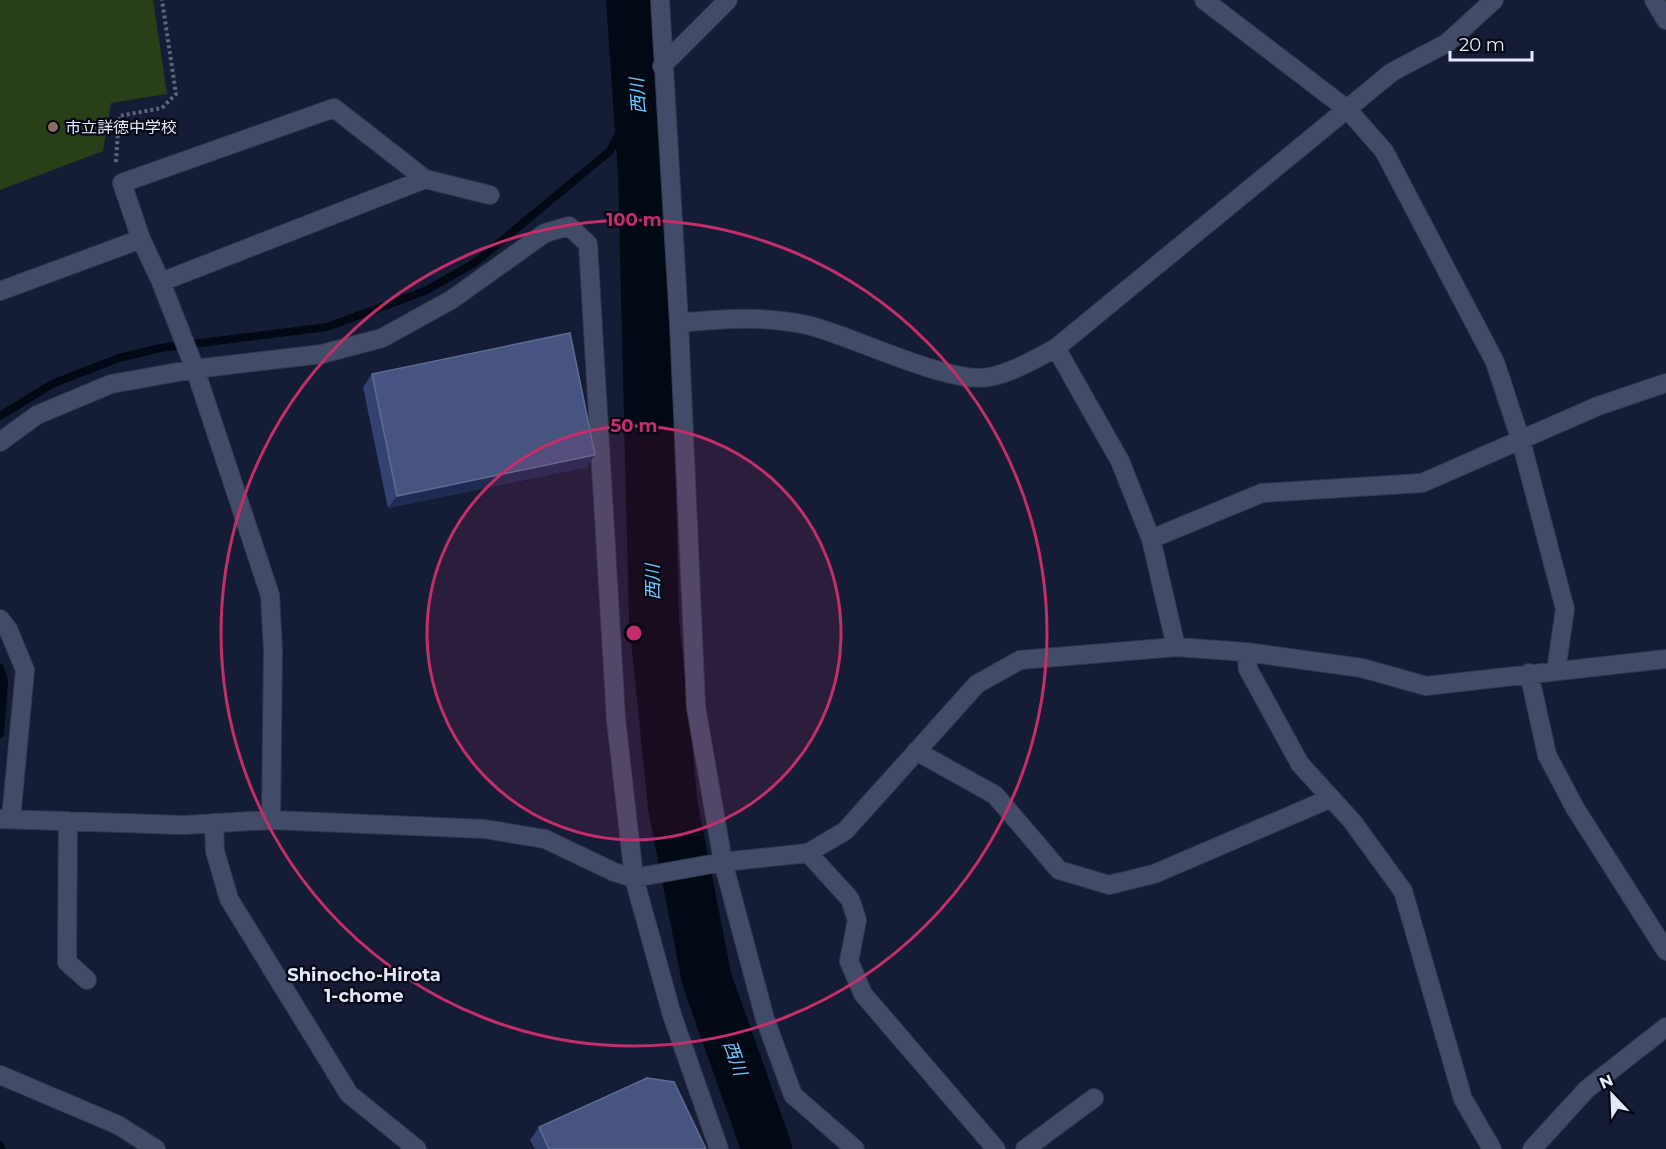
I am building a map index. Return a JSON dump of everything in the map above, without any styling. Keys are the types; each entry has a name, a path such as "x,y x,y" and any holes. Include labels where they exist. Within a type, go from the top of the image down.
{"street":[{"path":"660,0 662,66 679,323 696,706 715,864 765,1019 793,1095 855,1149"},
{"path":"662,66 728,0"},
{"path":"1204,0 1348,110 1384,151 1495,362 1521,441 1565,609 1556,671"},
{"path":"679,323 750,317 810,326 948,373 987,378 1018,368 1056,348 1392,72 1447,43 1494,0"},
{"path":"1654,0 1666,20"},
{"path":"271,820 273,651 270,596 195,369 162,282 141,239 122,183 334,108 425,179 489,195"},
{"path":"162,282 425,179"},
{"path":"0,442 37,415 111,384 195,369 322,354 382,338 451,300 545,233 569,226 588,244 616,719 634,878 672,1015 719,1149"},
{"path":"0,291 141,239"},
{"path":"1056,348 1120,461 1152,539 1176,647"},
{"path":"1152,539 1262,494 1422,483 1598,406 1666,383"},
{"path":"0,619 8,628 25,670 5,819 183,825 271,820 485,829 545,839 614,872 634,878 715,864 808,853 844,831 977,684 1020,660 1176,647 1246,652 1362,668 1426,686 1529,672 1666,659"},
{"path":"1246,652 1248,669 1300,764 1329,799 1353,821 1403,891 1463,1099 1492,1149"},
{"path":"1529,672 1547,755 1575,808 1666,951"},
{"path":"916,751 996,795 1059,870 1109,885 1154,874 1329,799"},
{"path":"68,821 67,962 87,980"},
{"path":"214,823 215,851 229,898 349,1094 417,1149"},
{"path":"808,853 850,899 857,920 849,961 863,994 996,1149"},
{"path":"1532,1149 1587,1089 1666,1027"},
{"path":"0,1075 118,1125 156,1149"},
{"path":"1025,1149 1094,1098"}],"path":[{"path":"122,183 116,162 119,116 162,108 176,94 162,0"}],"green space":[{"name":"市立詳徳中学校","path":"0,0 153,0 167,94 111,103 103,151 0,190"}],"building":[{"path":"570,333 595,455 397,496 372,374"},
{"path":"647,1078 674,1082 706,1149 549,1149 539,1127"}],"waterway":[{"name":"西川","path":"631,0 643,174 654,619 673,807 707,980 767,1149"},
{"path":"0,416 52,384 119,358 160,348 327,327 425,291 476,262 610,151 638,97"},
{"path":"0,668 4,681 0,734"},
{"path":"0,1145 2,1149"}],"place":[{"name":"市立詳徳中学校","path":"53,127"}],"district":[{"name":"Shinocho-Hirota 1-chome","path":"364,985"}]}
